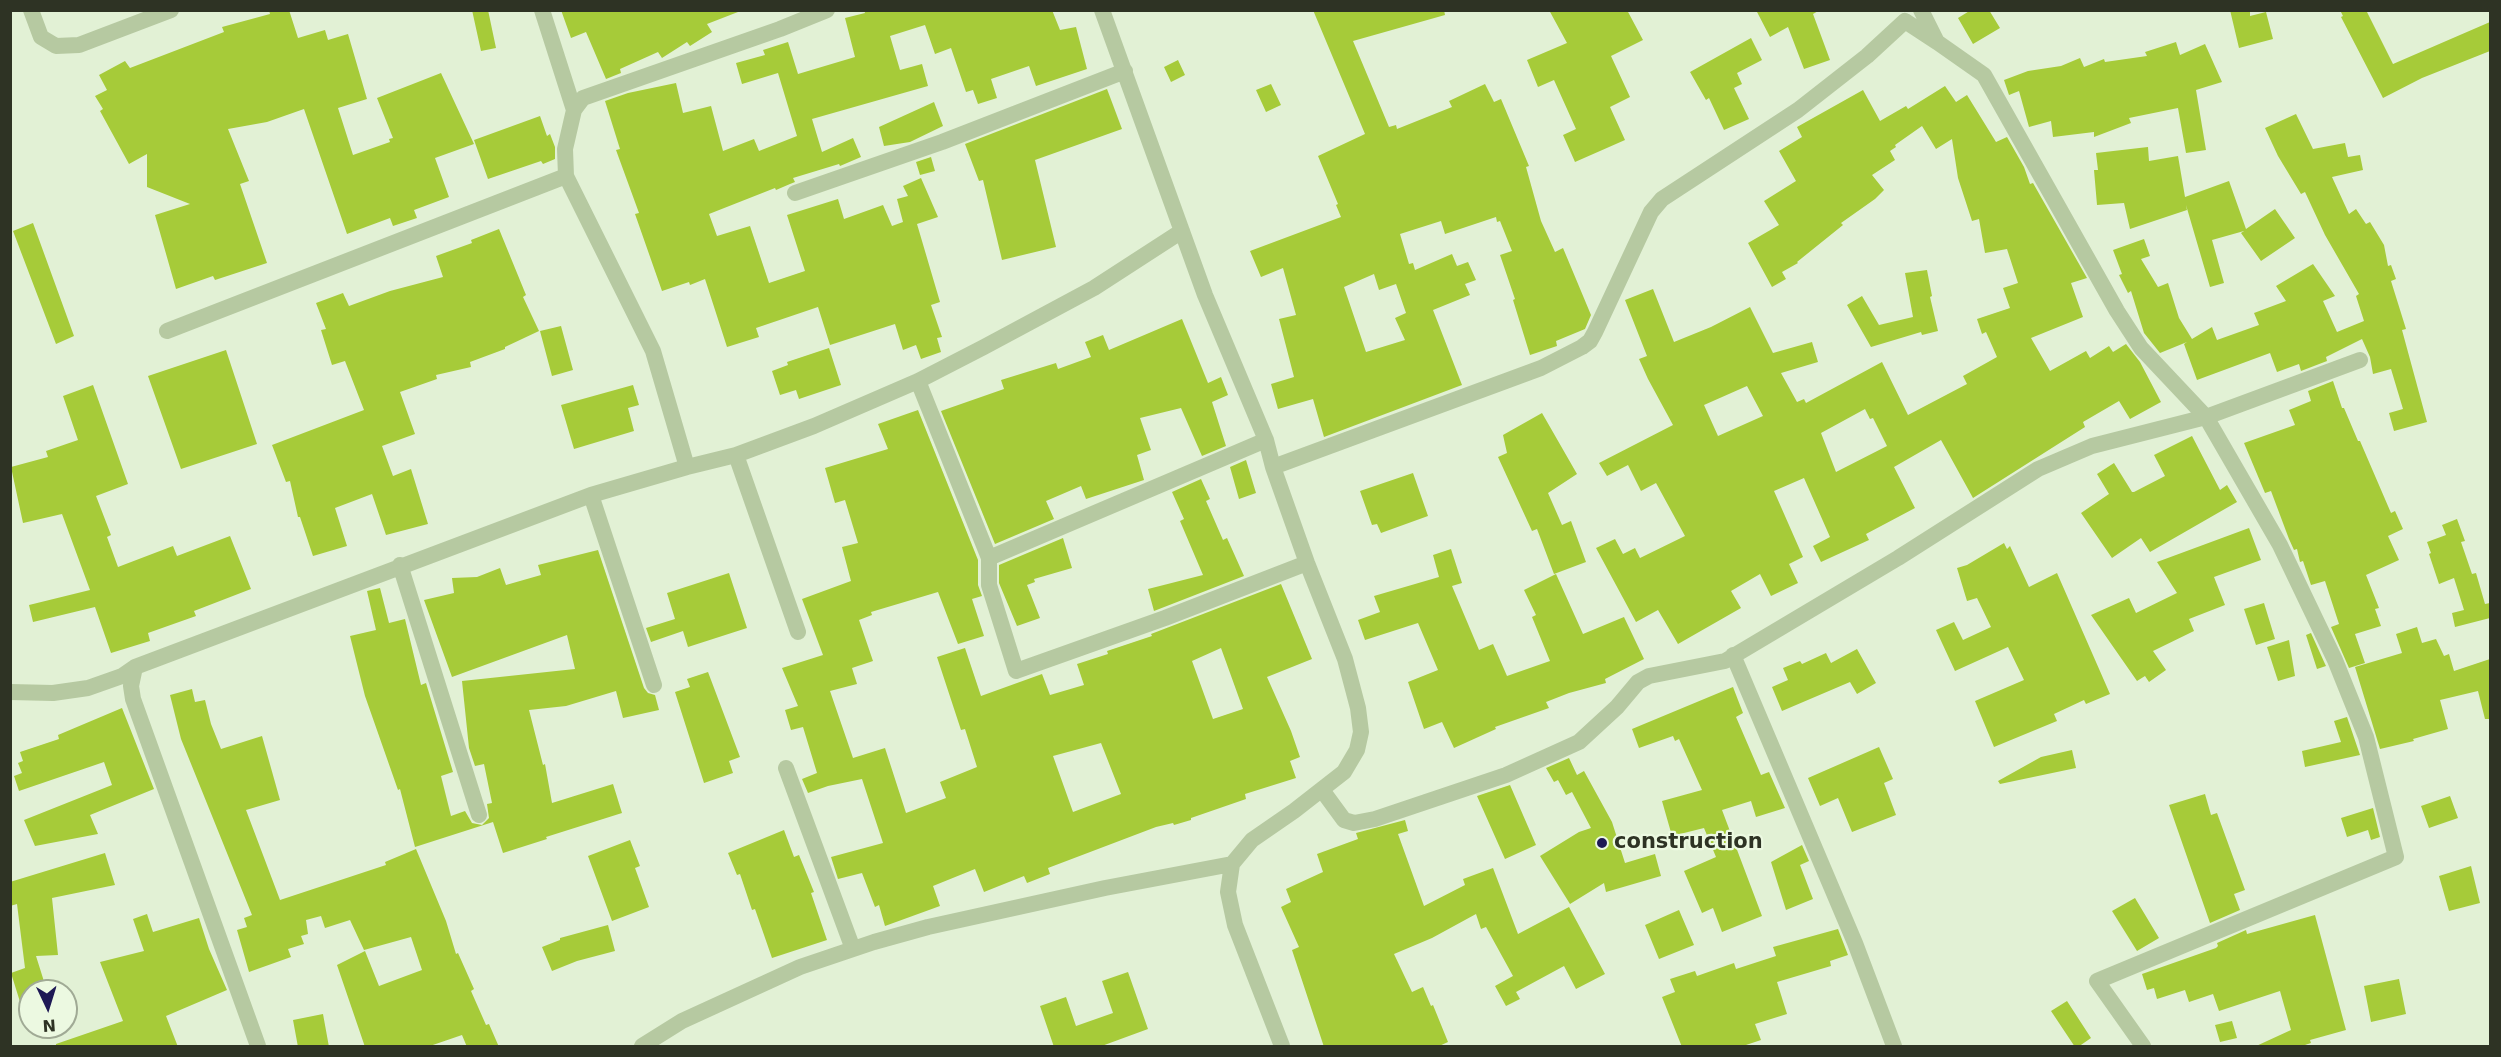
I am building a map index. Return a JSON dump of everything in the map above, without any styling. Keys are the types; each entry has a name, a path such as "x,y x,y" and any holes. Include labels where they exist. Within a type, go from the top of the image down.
{"street":[{"path":"31,10 41,37 56,46 79,45 171,10"},
{"path":"542,10 574,110"},
{"path":"687,467 653,351 566,176 565,149 574,110 583,98 780,29 827,10"},
{"path":"1102,10 1205,295 1266,440 1273,467 1307,563 1345,659 1361,732 1357,750 1344,772 1252,840 1232,864 1228,892 1235,925 1282,1047"},
{"path":"1921,10 1937,42"},
{"path":"1273,467 1541,368 1582,347 1590,341 1595,332 1651,212 1662,199 1798,110 1868,56 1905,21 1937,42 1984,75 2123,320 2141,348 2206,417 2280,545 2335,660 2366,737 2396,857 2097,981 2143,1047"},
{"path":"795,193 942,142 1125,71"},
{"path":"167,331 566,176"},
{"path":"10,692 53,693 88,688 122,676 135,667 591,495 687,467 736,456 814,426 918,381 1094,288 1182,231"},
{"path":"1322,790 1344,820 1354,823 1375,819 1506,775 1579,742 1617,707 1638,682 1648,676 1725,661 1898,558 2038,469 2092,446 2206,417 2360,360"},
{"path":"918,381 989,558 989,585 1016,671 1165,618 1307,563"},
{"path":"989,558 1266,440"},
{"path":"736,456 798,633"},
{"path":"591,495 654,685"},
{"path":"400,566 479,815"},
{"path":"1733,656 1855,943 1894,1047"},
{"path":"135,667 131,686 133,699 258,1047"},
{"path":"786,768 853,949"},
{"path":"642,1047 682,1021 703,1011 800,967 853,949 928,927 1105,888 1232,864"}],"building":[{"path":"269,10 289,10 298,38 325,30 328,40 348,34 367,99 338,108 353,155 390,142 389,139 393,138 377,98 441,73 474,144 435,158 449,197 414,210 417,218 393,226 390,218 347,234 304,109 267,122 228,129 249,181 240,184 267,263 215,280 213,276 176,289 155,215 190,204 147,187 147,154 129,164 100,111 103,109 95,96 107,90 99,75 125,61 130,68 224,32 222,27 270,14"},
{"path":"472,10 488,10 496,48 481,51"},
{"path":"561,10 738,10 738,12 707,24 712,32 690,46 687,42 662,58 658,52 620,69 621,73 606,79 586,32 571,38"},
{"path":"864,10 1052,10 1060,30 1076,27 1087,69 1036,86 1029,66 991,79 997,98 978,104 973,90 966,92 951,48 935,54 925,25 890,36 900,70 922,64 928,86 812,119 822,152 853,138 861,157 840,166 839,164 793,178 795,182 709,214 717,236 750,226 769,283 805,271 787,215 838,199 844,219 883,205 892,226 903,222 897,199 908,196 903,186 921,178 938,217 917,224 940,302 931,305 942,337 937,338 941,352 921,359 916,345 903,350 895,324 830,345 818,307 756,328 759,337 727,347 705,279 662,291 635,214 639,213 616,150 620,149 605,101 628,93 676,83 683,113 711,106 723,151 754,139 759,151 797,136 778,73 742,84 736,63 765,55 763,50 788,42 798,74 855,57 845,18 865,13"},
{"path":"1313,10 1444,10 1445,15 1353,41 1389,127 1396,125 1397,129 1452,107 1449,101 1485,84 1494,102 1501,99 1529,166 1526,167 1541,221 1555,252 1563,248 1591,315 1585,329 1556,341 1557,346 1530,355 1500,255 1512,251 1500,221 1497,222 1496,217 1445,234 1441,221 1400,234 1409,264 1413,263 1415,270 1452,254 1457,266 1468,262 1476,280 1465,284 1470,295 1433,310 1462,385 1324,437 1313,399 1278,409 1271,384 1294,377 1279,319 1296,315 1283,268 1261,277 1250,251 1341,217 1318,156 1365,134","holes":["1374,274 1379,290 1396,284 1406,313 1395,318 1405,340 1366,352 1344,287"]},
{"path":"1549,10 1627,10 1643,40 1611,56 1630,97 1610,107 1625,140 1575,162 1563,135 1576,129 1554,80 1538,87 1527,60 1567,43"},
{"path":"1756,10 1820,10 1813,14 1830,60 1804,69 1788,27 1770,37"},
{"path":"1971,10 1989,10 2000,28 1973,44 1958,18"},
{"path":"2230,10 2250,10 2250,16 2266,12 2273,39 2239,48"},
{"path":"2340,10 2366,10 2393,64 2490,22 2490,51 2422,78 2383,98 2341,17 2343,16"},
{"path":"1751,38 1762,60 1737,73 1742,84 1734,88 1749,119 1724,130 1709,98 1706,100 1690,72"},
{"path":"2176,42 2180,55 2205,44 2222,82 2196,90 2206,150 2186,153 2178,108 2129,118 2131,123 2094,137 2094,132 2053,137 2051,121 2029,127 2019,91 2009,95 2004,80 2028,71 2061,66 2080,58 2084,67 2104,59 2105,62 2147,56 2145,52"},
{"path":"1178,60 1185,75 1171,82 1164,67"},
{"path":"1271,84 1281,105 1266,112 1256,90"},
{"path":"1945,86 1956,102 1967,95 1996,142 2007,137 2024,167 2030,184 2033,183 2087,278 2071,283 2083,317 2031,338 2050,371 2086,351 2090,358 2109,346 2113,352 2126,344 2140,362 2161,402 2130,419 2119,401 2083,422 2085,427 1973,498 1941,440 1894,467 1915,508 1866,534 1869,540 1821,562 1813,546 1830,537 1804,478 1774,491 1803,557 1789,564 1798,583 1771,596 1760,574 1731,591 1741,608 1678,644 1658,610 1636,622 1596,548 1615,539 1623,554 1635,548 1640,558 1685,536 1656,483 1641,491 1628,465 1607,476 1599,463 1673,425 1639,359 1647,356 1625,300 1653,289 1674,342 1711,327 1750,307 1773,353 1812,342 1818,362 1781,373 1797,402 1804,399 1806,403 1882,362 1908,415 1967,384 1963,376 1997,357 1986,332 1982,334 1977,319 2010,308 2003,288 2018,283 2007,249 1985,253 1979,219 1972,221 1958,178 1952,139 1936,149 1922,126 1895,145 1896,147 1890,151 1895,160 1872,175 1884,190 1841,223 1843,225 1798,263 1782,272 1786,279 1772,287 1748,243 1779,225 1764,201 1796,181 1779,151 1802,137 1797,127 1863,90 1880,121 1906,106 1908,109","holes":["1747,386 1763,416 1718,436 1704,405","1865,409 1870,419 1873,418 1887,446 1836,472 1821,433"]},
{"path":"1107,89 1122,129 1035,160 1056,247 1002,260 983,180 979,181 965,144"},
{"path":"934,102 943,126 910,142 884,146 879,127"},
{"path":"2296,114 2313,149 2345,143 2348,157 2360,155 2363,170 2332,177 2349,214 2356,209 2366,224 2370,222 2384,245 2388,266 2391,265 2396,279 2391,281 2406,329 2402,330 2427,422 2394,431 2389,413 2403,409 2391,369 2373,374 2370,357 2362,339 2326,357 2327,361 2301,371 2299,364 2277,372 2270,353 2197,380 2184,344 2187,342 2160,353 2144,333 2131,291 2128,293 2119,275 2122,274 2113,250 2144,239 2150,256 2141,259 2158,287 2168,283 2179,318 2192,339 2212,327 2217,340 2259,325 2254,313 2286,301 2276,286 2313,264 2335,296 2323,301 2337,332 2364,321 2356,296 2359,294 2325,235 2305,192 2301,194 2278,156 2265,128"},
{"path":"540,116 547,136 550,134 555,147 555,159 543,164 541,161 488,179 474,140"},
{"path":"2148,147 2149,161 2178,156 2185,197 2229,181 2246,229 2275,209 2295,238 2261,261 2241,233 2244,231 2212,240 2224,283 2210,287 2186,205 2187,210 2130,229 2124,203 2097,205 2094,170 2098,170 2096,153"},
{"path":"931,157 935,171 920,175 916,162"},
{"path":"33,223 74,336 56,344 13,231"},
{"path":"499,229 526,295 523,297 539,331 505,349 470,362 471,367 436,375 437,379 400,392 415,434 382,446 393,476 411,469 428,524 386,535 372,494 335,508 347,546 313,556 300,517 298,517 290,481 286,482 272,445 364,410 345,361 332,365 321,330 326,329 316,303 343,293 349,306 390,291 443,277 436,256 472,243 471,240"},
{"path":"1927,270 1932,296 1930,297 1938,331 1922,335 1921,332 1871,347 1847,305 1862,296 1879,325 1913,317 1905,273"},
{"path":"1182,319 1208,383 1221,377 1228,395 1212,402 1226,446 1202,456 1181,408 1140,418 1151,450 1137,455 1144,480 1086,499 1081,486 1046,501 1054,519 995,544 941,411 1004,389 1001,380 1056,363 1058,369 1091,357 1085,342 1103,335 1109,350"},
{"path":"561,326 573,370 552,376 540,331"},
{"path":"829,348 841,385 799,399 796,390 780,395 772,371 788,365 787,362"},
{"path":"226,350 257,444 181,469 148,376"},
{"path":"2333,381 2342,408 2360,441 2391,513 2395,511 2403,529 2388,536 2399,560 2366,575 2379,608 2375,609 2381,626 2355,634 2365,663 2349,668 2331,627 2339,624 2325,581 2311,585 2303,561 2300,562 2297,549 2294,550 2289,539 2271,491 2265,493 2244,443 2295,425 2289,410 2311,401 2308,391"},
{"path":"93,385 128,484 96,496 111,535 107,537 118,567 173,546 177,556 230,536 251,589 194,611 196,616 148,633 150,641 111,653 95,607 33,622 29,605 90,590 62,514 23,523 11,467 48,457 46,451 78,440 63,396"},
{"path":"633,385 639,405 628,408 634,431 574,449 561,405"},
{"path":"918,410 978,560 978,585 982,596 972,599 984,636 958,644 938,592 871,612 872,615 859,620 873,661 852,668 857,684 830,691 853,758 885,748 906,813 946,798 940,782 977,767 965,729 961,730 937,657 965,648 981,696 1042,674 1050,695 1084,685 1077,664 1108,654 1107,651 1152,636 1151,634 1281,584 1312,659 1267,677 1300,757 1290,761 1296,778 1245,794 1246,799 1191,818 1191,820 1156,827 1048,868 1050,874 1027,883 1024,876 984,892 975,869 933,886 940,906 885,926 879,905 875,907 862,873 838,879 831,857 883,843 862,779 808,793 802,779 817,773 803,727 791,730 785,710 798,706 782,668 823,655 802,599 851,581 842,547 858,543 845,500 835,503 825,468 888,449 878,424","holes":["1221,648 1243,709 1213,719 1192,661","1101,743 1121,794 1073,812 1053,756"]},
{"path":"1542,413 1577,474 1548,493 1562,525 1571,521 1586,562 1554,574 1537,529 1532,531 1498,457 1507,453 1503,435"},
{"path":"2192,436 2220,490 2227,485 2237,502 2150,552 2141,538 2112,558 2081,513 2109,494 2097,474 2114,463 2134,492 2165,476 2154,455"},
{"path":"1246,460 1256,493 1239,499 1230,467"},
{"path":"1413,473 1428,516 1381,533 1377,524 1372,525 1360,491"},
{"path":"1201,479 1210,499 1206,501 1223,540 1227,538 1244,576 1154,611 1148,589 1203,575 1180,521 1184,519 1172,492"},
{"path":"2457,519 2465,541 2461,542 2472,574 2476,573 2485,604 2490,603 2490,618 2455,627 2452,613 2464,610 2454,578 2439,584 2427,542 2446,535 2442,525"},
{"path":"2249,528 2261,560 2214,577 2225,605 2189,619 2194,631 2153,651 2166,670 2149,682 2145,676 2137,681 2091,615 2129,598 2136,613 2177,593 2157,562"},
{"path":"1063,538 1072,568 1034,579 1035,582 1027,585 1040,618 1017,626 999,583 999,565"},
{"path":"2004,543 2007,549 2010,546 2029,587 2057,573 2110,694 2086,704 2084,700 2054,714 2057,721 1994,747 1975,701 2024,680 2008,647 1955,671 1936,630 1954,622 1963,640 1991,627 1977,598 1967,601 1957,568 1967,565"},
{"path":"1451,549 1462,583 1452,586 1479,650 1493,644 1507,676 1550,661 1532,617 1536,615 1524,590 1556,574 1583,634 1624,617 1644,659 1605,679 1606,683 1546,702 1549,708 1495,727 1496,729 1454,748 1442,722 1424,729 1408,682 1438,670 1418,623 1365,640 1358,620 1380,612 1374,596 1439,577 1433,555"},
{"path":"598,550 644,688 648,693 655,695 659,710 623,718 616,691 566,706 529,710 543,765 545,764 552,803 613,784 622,813 503,853 493,822 415,847 400,789 398,790 365,696 350,636 376,630 367,591 380,588 389,623 405,619 421,685 426,683 453,772 441,776 451,816 465,811 472,823 482,825 489,818 487,804 492,803 484,764 475,766 469,748 462,681 575,669 567,635 452,677 424,600 454,593 452,578 477,577 500,568 506,585 541,575 538,565"},
{"path":"729,573 747,628 688,647 683,631 651,642 646,628 675,619 667,593"},
{"path":"2264,603 2275,639 2256,645 2244,609"},
{"path":"2417,627 2422,643 2436,639 2444,656 2449,654 2454,671 2490,659 2490,719 2485,719 2478,691 2440,700 2448,729 2413,739 2414,741 2380,749 2355,667 2402,653 2396,634"},
{"path":"2311,633 2326,666 2317,669 2306,635"},
{"path":"2289,640 2295,676 2278,681 2267,647"},
{"path":"1857,649 1876,683 1857,694 1850,682 1782,711 1772,687 1788,680 1783,668 1800,661 1802,664 1826,653 1831,663"},
{"path":"708,672 740,757 729,761 733,773 704,783 675,692 690,687 687,679"},
{"path":"1733,687 1743,713 1736,717 1761,775 1769,772 1785,808 1756,817 1751,801 1722,810 1762,916 1722,932 1713,908 1702,913 1684,871 1716,857 1704,828 1672,836 1662,801 1702,790 1679,739 1675,741 1673,736 1639,748 1632,729"},
{"path":"192,689 195,702 205,700 221,749 262,736 280,800 246,810 280,900 386,865 385,862 416,849 446,921 456,954 458,953 474,989 471,991 499,1047 467,1047 462,1035 427,1047 365,1047 337,965 365,951 379,986 422,970 411,937 364,950 350,920 325,928 321,916 306,920 308,934 301,936 304,944 288,949 291,957 249,972 237,930 247,927 244,918 252,915 181,739 170,695"},
{"path":"122,708 154,789 90,815 98,834 35,846 24,820 112,785 104,762 19,791 14,776 22,773 18,763 23,761 20,752 59,739 58,735"},
{"path":"2347,717 2360,755 2305,767 2302,751 2341,742 2334,721"},
{"path":"1879,747 1893,779 1884,783 1896,815 1852,832 1838,798 1820,806 1808,778"},
{"path":"2072,750 2076,768 2000,784 1998,781 2041,757"},
{"path":"1569,758 1577,775 1584,771 1612,822 1625,863 1655,854 1661,876 1606,892 1604,883 1570,904 1540,856 1579,832 1591,828 1572,792 1566,795 1558,780 1554,782 1546,768"},
{"path":"1510,785 1536,845 1505,859 1477,796"},
{"path":"2205,794 2211,815 2217,813 2245,890 2234,894 2240,910 2210,923 2169,805"},
{"path":"2450,796 2458,818 2429,828 2421,806"},
{"path":"2373,808 2380,837 2371,840 2368,830 2347,837 2341,818"},
{"path":"1405,820 1408,831 1398,834 1424,906 1465,885 1463,879 1493,868 1518,934 1569,907 1605,974 1576,989 1564,966 1516,992 1520,999 1506,1006 1495,986 1513,976 1486,927 1481,929 1476,914 1432,938 1394,954 1412,992 1423,987 1448,1042 1437,1047 1324,1047 1292,950 1299,947 1281,907 1291,902 1286,889 1323,872 1317,854 1358,839 1356,833"},
{"path":"784,830 794,857 799,855 814,892 811,893 827,940 772,958 755,909 752,910 740,874 737,875 728,853"},
{"path":"630,840 640,866 635,868 649,907 612,921 588,856"},
{"path":"1802,845 1809,861 1800,865 1813,899 1786,910 1771,862"},
{"path":"105,853 115,885 52,898 58,955 36,956 43,979 18,979 18,995 11,973 25,968 17,904 10,906 10,882"},
{"path":"2471,866 2480,903 2449,911 2439,876"},
{"path":"2135,898 2159,938 2137,951 2112,911"},
{"path":"1679,910 1694,945 1659,959 1645,925"},
{"path":"147,914 153,932 199,918 209,949 227,990 166,1016 178,1047 56,1047 56,1044 78,1039 78,1036 123,1021 100,962 144,951 133,919"},
{"path":"2315,915 2346,1030 2310,1040 2311,1043 2299,1047 2254,1047 2291,1030 2280,991 2219,1011 2213,994 2189,1002 2185,990 2157,999 2154,988 2147,990 2142,974 2216,948 2217,943 2246,930 2247,934"},
{"path":"608,925 615,951 577,961 552,971 542,947 560,938"},
{"path":"1838,929 1848,955 1830,961 1831,966 1777,982 1787,1014 1755,1024 1761,1040 1740,1047 1682,1047 1662,997 1675,992 1670,979 1695,971 1697,976 1734,963 1736,969 1776,956 1773,947"},
{"path":"1128,972 1148,1029 1099,1047 1054,1047 1040,1006 1066,997 1076,1026 1113,1013 1102,981"},
{"path":"2399,979 2406,1014 2371,1022 2364,986"},
{"path":"2067,1001 2091,1038 2078,1047 2075,1047 2051,1011"},
{"path":"323,1014 329,1047 298,1047 293,1020"},
{"path":"2232,1021 2237,1038 2220,1042 2215,1025"}],"place":[{"name":"construction","path":"1602,843"}]}
